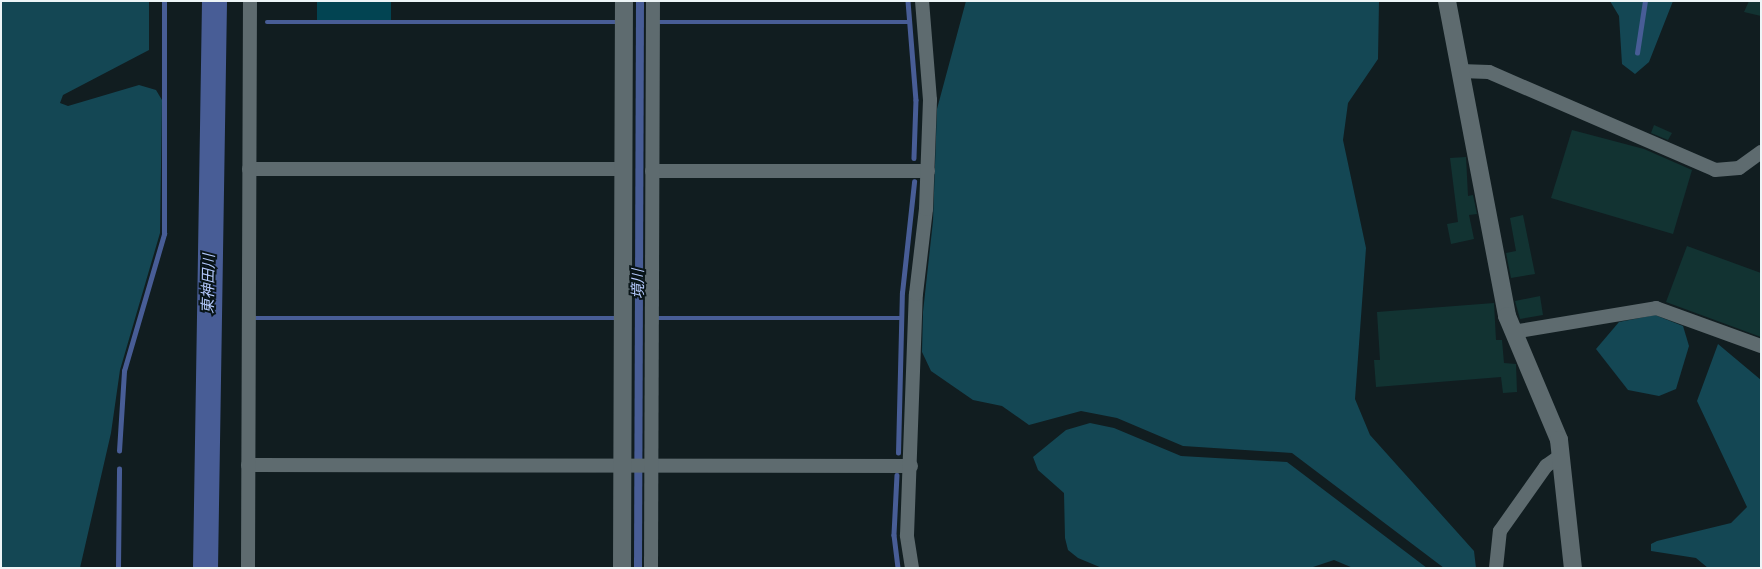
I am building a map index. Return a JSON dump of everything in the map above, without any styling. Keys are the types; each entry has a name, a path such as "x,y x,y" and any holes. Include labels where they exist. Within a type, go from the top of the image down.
{"street":[{"path":"248,568 250,1"},
{"path":"622,568 627,465 624,1"},
{"path":"651,568 649,465 653,1"},
{"path":"912,568 907,535 916,294 928,171 930,100 922,1"},
{"path":"1447,1 1513,332 1554,426 1562,454 1573,568"},
{"path":"1460,71 1489,72 1716,170 1738,168 1761,152"},
{"path":"249,169 624,169"},
{"path":"652,171 928,171"},
{"path":"1513,332 1656,308 1761,346"},
{"path":"1496,568 1496,544 1506,520 1546,466 1562,454"},
{"path":"248,465 911,466"}],"shaded area":[{"path":"1,1 149,1 149,50 63,95 60,103 68,106 139,85 156,90 162,100 160,233 120,370 111,433 80,568 1,568"},
{"path":"317,1 391,1 391,20 317,20"},
{"path":"966,1 1379,1 1378,59 1348,103 1343,140 1366,248 1355,399 1370,435 1474,551 1476,568 1444,568 1292,453 1183,446 1117,418 1081,411 1029,425 1002,406 973,400 931,371 922,352 923,312 933,221 937,109"},
{"path":"1610,1 1673,1 1649,62 1635,74 1622,64 1619,16"},
{"path":"1655,315 1683,326 1689,346 1676,389 1659,396 1628,390 1596,349 1619,322"},
{"path":"1718,344 1761,380 1761,568 1708,568 1696,558 1651,551 1651,544 1657,541 1731,523 1747,507 1697,401"},
{"path":"1090,423 1114,428 1181,456 1287,462 1427,568 1353,568 1334,560 1310,568 1102,568 1078,558 1068,550 1065,538 1064,493 1038,470 1033,457 1066,430"}],"water":[{"name":"境川","path":"636,1 644,1 642,568 634,568"}],"building":[{"path":"1749,1 1761,1 1761,16 1744,12"},
{"path":"1654,125 1672,133 1668,140 1651,133"},
{"path":"1572,130 1644,149 1692,170 1673,234 1551,198"},
{"path":"1466,157 1468,196 1473,195 1477,214 1469,215 1474,239 1451,244 1447,224 1458,222 1450,158"},
{"path":"1523,215 1535,274 1511,278 1506,253 1516,251 1510,218"},
{"path":"1687,246 1761,273 1761,337 1666,302"},
{"path":"1540,296 1543,315 1520,319 1515,301"},
{"path":"1494,303 1496,340 1502,340 1504,363 1516,364 1517,392 1503,393 1501,377 1376,387 1374,360 1380,360 1377,312"}],"waterway":[{"path":"119,451 124,371 164,234 164,1"},
{"name":"東神田川","path":"205,568 214,1"},
{"path":"908,1 916,100 914,158"},
{"path":"1637,53 1645,1"},
{"path":"267,22 616,22"},
{"path":"657,22 910,22"},
{"path":"898,453 902,293 914,182"},
{"path":"253,318 615,318"},
{"path":"656,318 901,318"},
{"path":"118,568 119,469"},
{"path":"897,475 894,535 898,568"}]}
